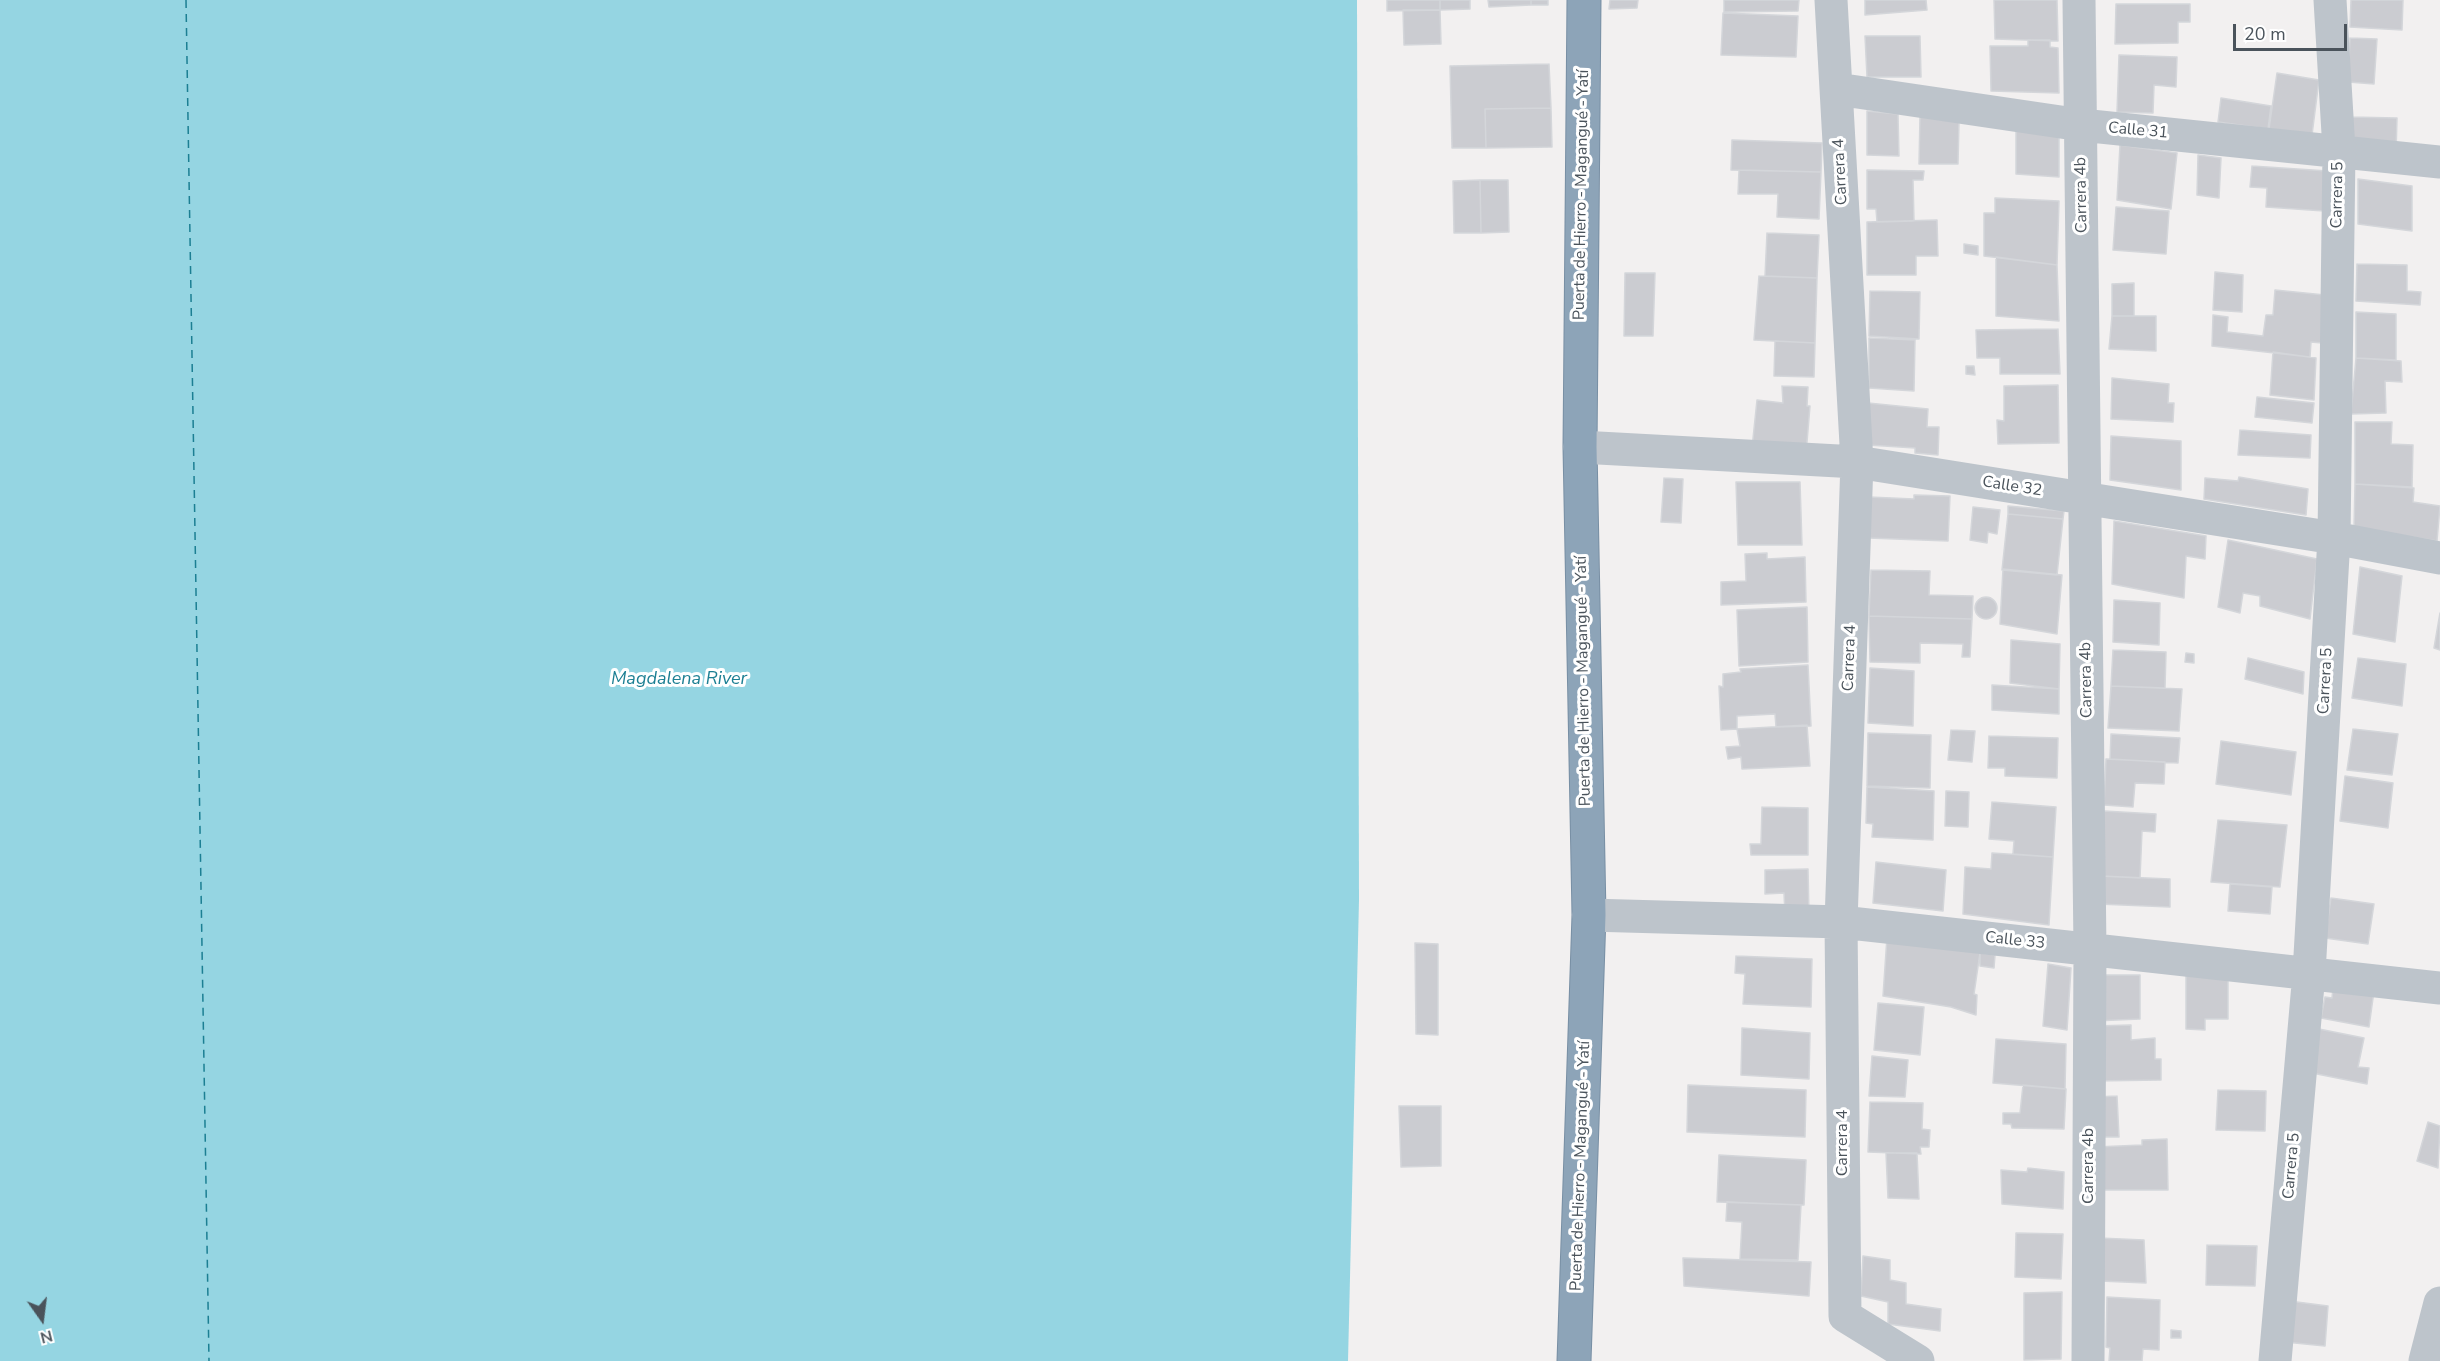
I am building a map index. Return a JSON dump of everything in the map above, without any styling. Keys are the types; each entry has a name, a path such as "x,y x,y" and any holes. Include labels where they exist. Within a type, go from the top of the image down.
{"highway":[{"name":"Puerta de Hierro - Magangué - Yatí","path":"1574,1361 1589,915 1580,447 1584,0"}],"street":[{"name":"Carrera 4","path":"1831,0 1857,462 1841,922 1845,1316 1918,1361"},
{"name":"Carrera 4b","path":"2079,0 2090,949 2088,1361"},
{"name":"Carrera 5","path":"2275,1361 2309,973 2334,538 2339,150 2330,0"},
{"name":"Calle 31","path":"1837,89 2081,126 2339,150 2440,162"},
{"name":"Calle 32","path":"1580,447 1857,462 2334,538 2440,558"},
{"name":"Calle 33","path":"1589,915 1841,922 2440,988"},
{"path":"2425,1361 2440,1303"}],"water":[{"name":"Magdalena River","path":"0,0 1357,0 1359,900 1348,1361 0,1361"}],"building":[{"path":"1387,0 1440,0 1440,10 1387,11"},
{"path":"1440,0 1470,0 1470,9 1440,10"},
{"path":"1488,0 1531,0 1531,5 1489,7"},
{"path":"1531,0 1548,0 1548,5 1531,5"},
{"path":"1610,0 1638,0 1637,8 1609,9"},
{"path":"1724,0 1799,0 1798,11 1724,12"},
{"path":"1865,0 1926,0 1927,10 1865,15"},
{"path":"1994,0 2057,0 2058,41 1995,39"},
{"path":"2351,0 2403,0 2402,30 2350,27"},
{"path":"2116,4 2190,4 2190,22 2178,22 2178,43 2115,44"},
{"path":"1403,10 1440,10 1441,44 1404,45"},
{"path":"1723,13 1798,16 1796,57 1721,55"},
{"path":"1865,36 1920,36 1921,77 1867,77"},
{"path":"2350,38 2377,39 2374,84 2348,82"},
{"path":"2028,40 2050,40 2050,47 2058,48 2059,93 1991,91 1990,46 2028,46"},
{"path":"2119,55 2177,57 2176,87 2154,85 2153,113 2117,112"},
{"path":"1549,64 1551,108 1485,109 1486,148 1452,148 1450,66"},
{"path":"2277,73 2319,80 2312,135 2269,129"},
{"path":"2221,98 2271,106 2268,129 2218,122"},
{"path":"1551,108 1552,147 1486,148 1485,109"},
{"path":"1867,111 1898,114 1899,156 1867,155"},
{"path":"1920,116 1959,122 1958,164 1919,164"},
{"path":"2351,117 2397,118 2396,153 2350,151"},
{"path":"2016,128 2059,131 2059,177 2016,174"},
{"path":"1732,140 1822,143 1821,172 1731,170"},
{"path":"2120,145 2177,153 2171,209 2117,200"},
{"path":"2198,155 2221,158 2219,198 2197,195"},
{"path":"2252,166 2328,171 2324,211 2266,207 2267,188 2250,187"},
{"path":"1739,170 1821,172 1819,219 1777,217 1778,194 1738,194"},
{"path":"1867,170 1924,171 1923,180 1913,180 1914,221 1877,222 1876,209 1867,209"},
{"path":"2358,179 2412,186 2412,231 2358,224"},
{"path":"1480,180 1508,180 1509,232 1481,233"},
{"path":"1480,180 1481,233 1454,233 1453,181"},
{"path":"1995,198 2059,201 2057,265 1984,256 1984,213 1995,213"},
{"path":"2116,207 2169,211 2166,254 2113,250"},
{"path":"1937,220 1938,256 1916,256 1916,275 1867,275 1867,222"},
{"path":"1767,233 1819,235 1817,278 1765,276"},
{"path":"1964,244 1978,246 1978,255 1964,253"},
{"path":"1996,257 2057,265 2059,321 1996,316"},
{"path":"2357,264 2407,265 2407,291 2421,292 2420,305 2356,301"},
{"path":"2215,272 2243,275 2242,312 2213,310"},
{"path":"1625,273 1655,273 1653,336 1624,336"},
{"path":"1759,276 1817,278 1815,343 1754,340"},
{"path":"2134,283 2134,316 2112,316 2112,284"},
{"path":"2275,290 2325,295 2322,343 2311,342 2310,357 2212,346 2213,315 2228,317 2227,332 2263,336 2266,315 2273,315"},
{"path":"1870,291 1920,292 1919,339 1869,336"},
{"path":"2356,312 2396,314 2396,360 2356,358"},
{"path":"2112,316 2156,316 2156,351 2109,349"},
{"path":"2058,329 2060,374 2000,374 2000,358 1977,358 1976,330"},
{"path":"1869,338 1915,340 1914,391 1869,388"},
{"path":"1775,341 1815,343 1814,377 1774,376"},
{"path":"2273,352 2316,358 2314,400 2270,395"},
{"path":"2356,358 2401,361 2402,382 2385,381 2386,413 2351,414"},
{"path":"1966,366 1974,366 1975,375 1966,374"},
{"path":"2112,378 2169,384 2168,403 2174,403 2173,422 2111,419"},
{"path":"2058,385 2059,443 1998,444 1997,420 2004,421 2004,386"},
{"path":"1782,386 1808,387 1807,406 1810,406 1806,454 1752,448 1757,400 1783,403"},
{"path":"2257,397 2314,403 2312,423 2255,417"},
{"path":"1868,403 1928,409 1927,427 1939,427 1938,455 1915,453 1915,448 1868,445"},
{"path":"2355,422 2392,422 2391,444 2413,445 2412,487 2355,484"},
{"path":"2240,430 2311,435 2310,458 2238,455"},
{"path":"2111,436 2181,441 2181,490 2110,480"},
{"path":"2239,477 2308,489 2306,515 2204,499 2205,478 2238,481"},
{"path":"1664,478 1683,479 1681,523 1661,522"},
{"path":"1736,482 1800,482 1802,545 1738,545"},
{"path":"2355,484 2414,488 2413,502 2440,506 2437,541 2354,528"},
{"path":"1914,495 1950,496 1948,541 1868,538 1869,497 1914,499"},
{"path":"2008,506 2064,511 2063,519 2008,514"},
{"path":"1973,507 2000,510 1997,534 1988,532 1987,543 1970,540"},
{"path":"2008,514 2063,519 2057,575 2002,570"},
{"path":"2114,521 2206,536 2205,559 2186,556 2184,598 2112,584"},
{"path":"2228,540 2317,559 2310,619 2260,606 2260,596 2243,593 2240,613 2218,607"},
{"path":"1767,553 1767,559 1805,557 1806,602 1721,605 1721,582 1746,581 1745,554"},
{"path":"2360,567 2402,576 2395,642 2353,634"},
{"path":"2003,569 2062,575 2057,634 2000,624"},
{"path":"1871,570 1930,571 1929,595 1973,596 1972,619 1869,616"},
{"path":"1982,597 1990,597 1997,604 1997,612 1990,619 1982,619 1975,612 1975,604"},
{"path":"2114,600 2160,603 2159,645 2113,642"},
{"path":"1807,607 1808,662 1739,666 1737,610"},
{"path":"2440,613 2440,650 2434,648"},
{"path":"1869,616 1972,619 1970,657 1962,657 1963,644 1920,643 1920,663 1870,662"},
{"path":"2011,640 2060,644 2059,689 2010,683"},
{"path":"2113,650 2166,652 2165,688 2111,686"},
{"path":"2186,653 2194,654 2194,663 2185,662"},
{"path":"2248,658 2304,672 2303,694 2245,679"},
{"path":"2358,658 2406,664 2402,706 2352,698"},
{"path":"1808,665 1811,726 1776,727 1775,714 1737,716 1737,729 1721,730 1719,686 1723,687 1723,674 1741,672 1740,669"},
{"path":"1870,668 1914,671 1913,726 1868,723"},
{"path":"1992,685 2059,689 2059,714 1992,710"},
{"path":"2111,686 2182,689 2179,731 2108,728"},
{"path":"1807,725 1810,766 1742,769 1741,757 1728,759 1726,747 1740,746 1737,729"},
{"path":"2353,729 2398,734 2392,775 2347,770"},
{"path":"1951,730 1975,731 1972,762 1948,760"},
{"path":"1868,733 1931,735 1930,788 1867,786"},
{"path":"2111,734 2180,738 2178,763 2110,759"},
{"path":"1989,736 2058,738 2057,778 2005,776 2005,768 1988,768"},
{"path":"2221,741 2296,752 2291,795 2216,784"},
{"path":"2106,759 2165,762 2164,784 2135,783 2133,807 2104,805"},
{"path":"2345,776 2393,783 2388,828 2340,821"},
{"path":"1867,787 1934,791 1933,840 1872,837 1873,824 1866,823"},
{"path":"1946,791 1969,792 1968,827 1945,826"},
{"path":"1992,802 2056,807 2053,857 2013,854 2014,841 1989,839"},
{"path":"1762,807 1808,808 1808,855 1751,855 1750,844 1761,844"},
{"path":"2104,811 2156,814 2155,832 2142,831 2140,878 2101,876"},
{"path":"2218,820 2287,825 2280,887 2211,882"},
{"path":"1992,853 2053,857 2049,925 1963,914 1965,867 1991,869"},
{"path":"1876,862 1946,870 1943,911 1873,903"},
{"path":"1808,869 1809,915 1785,915 1784,893 1765,894 1765,870"},
{"path":"2101,876 2170,879 2170,907 2098,904"},
{"path":"2230,884 2272,887 2270,914 2228,911"},
{"path":"2331,898 2374,904 2368,944 2325,938"},
{"path":"1887,937 1980,953 1974,994 1977,995 1976,1015 1951,1007 1883,996"},
{"path":"1415,943 1438,944 1438,1035 1416,1034"},
{"path":"1980,953 1995,955 1994,968 1980,966"},
{"path":"1736,956 1812,959 1811,1007 1743,1004 1745,974 1735,973"},
{"path":"2048,964 2071,968 2067,1030 2043,1026"},
{"path":"2094,975 2140,975 2140,1019 2094,1021"},
{"path":"2186,975 2228,978 2228,1019 2205,1019 2205,1030 2186,1029"},
{"path":"2334,977 2375,984 2369,1027 2321,1018 2325,997 2332,998"},
{"path":"1878,1003 1924,1007 1920,1055 1874,1050"},
{"path":"2131,1025 2131,1040 2155,1038 2155,1059 2161,1059 2161,1080 2094,1081 2094,1026"},
{"path":"1742,1028 1810,1033 1809,1079 1741,1075"},
{"path":"2319,1029 2364,1038 2358,1067 2369,1068 2367,1084 2312,1073"},
{"path":"1996,1039 2066,1044 2065,1089 1993,1083"},
{"path":"1872,1056 1908,1060 1905,1097 1869,1096"},
{"path":"1688,1085 1806,1090 1805,1137 1687,1132"},
{"path":"2023,1085 2066,1089 2064,1129 2012,1128 2011,1124 2003,1124 2003,1113 2020,1113"},
{"path":"2218,1090 2266,1091 2265,1131 2216,1130"},
{"path":"2117,1096 2119,1137 2096,1137 2095,1097"},
{"path":"1870,1102 1923,1103 1922,1129 1930,1130 1929,1147 1920,1147 1921,1154 1868,1152"},
{"path":"1399,1106 1441,1106 1441,1166 1401,1167"},
{"path":"2428,1122 2440,1126 2438,1168 2417,1161"},
{"path":"2167,1139 2168,1190 2096,1190 2096,1147 2142,1145 2142,1140"},
{"path":"1886,1153 1917,1153 1919,1199 1888,1198"},
{"path":"1719,1155 1806,1160 1804,1205 1717,1202"},
{"path":"2028,1168 2064,1172 2063,1209 2002,1204 2001,1170 2027,1172"},
{"path":"1727,1202 1801,1205 1798,1260 1740,1259 1742,1222 1726,1221"},
{"path":"2016,1233 2063,1234 2061,1279 2015,1277"},
{"path":"2099,1238 2144,1240 2146,1283 2100,1281"},
{"path":"2207,1245 2257,1246 2255,1286 2206,1285"},
{"path":"1863,1256 1890,1260 1890,1280 1906,1283 1906,1304 1941,1309 1940,1331 1888,1324 1888,1302 1861,1296"},
{"path":"1683,1258 1811,1262 1809,1296 1684,1286"},
{"path":"2062,1292 2061,1359 2024,1360 2024,1293"},
{"path":"2107,1297 2160,1300 2159,1350 2143,1349 2142,1361 2109,1361 2110,1348 2106,1347"},
{"path":"2289,1301 2328,1306 2325,1346 2285,1342"},
{"path":"2171,1330 2181,1331 2181,1338 2171,1338"}],"ferry route":[{"path":"186,0 209,1361"}]}
